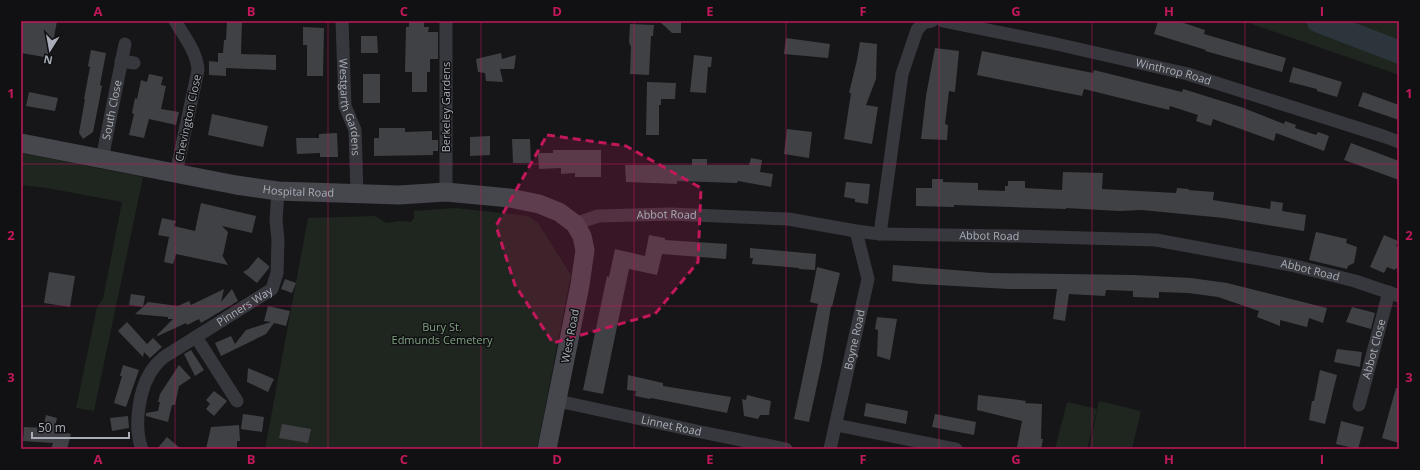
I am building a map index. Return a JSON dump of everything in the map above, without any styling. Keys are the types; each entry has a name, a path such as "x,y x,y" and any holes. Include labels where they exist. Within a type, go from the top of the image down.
{"street":[{"name":"Chevington Close","path":"175,21 198,61 198,70 176,173"},
{"name":"Westgarth Gardens","path":"342,21 345,106 356,130 357,193"},
{"name":"Berkeley Gardens","path":"446,21 446,192"},
{"name":"Winthrop Road","path":"943,21 1052,43 1188,74 1399,142"},
{"path":"880,234 902,74 917,30 924,22"},
{"name":"South Close","path":"102,159 127,62 124,44"},
{"name":"Hospital Road","path":"21,143 278,192 399,194 446,192 510,198 539,204 559,212 575,224"},
{"name":"Pinners Way","path":"142,449 138,427 141,394 155,366 164,357 272,289 277,273 278,240 276,220 278,192"},
{"name":"Abbot Road","path":"575,224 598,216 675,214 788,219 880,234 1156,240 1291,265 1355,281 1394,294"},
{"name":"West Road","path":"547,449 558,401 580,286 585,250 582,236 575,224"},
{"name":"Boyne Road","path":"830,449 868,279 856,231"},
{"name":"Abbot Close","path":"1358,405 1394,294"},
{"path":"196,337 237,401"},
{"name":"Linnet Road","path":"558,401 786,449"},
{"path":"836,425 956,449"}],"highlighted area":[{"path":"547,135 626,146 701,188 698,262 655,314 553,343 515,285 496,226"}],"green space":[{"path":"1243,21 1399,21 1399,75"},
{"path":"21,153 143,177 94,411 76,408 97,307 103,299 122,202 47,188 21,185"},
{"name":"Bury St. Edmunds Cemetery","path":"455,208 528,216 538,223 571,275 537,449 265,449 308,218 375,216 386,223 400,221 411,222 414,218 414,211"},
{"path":"1099,401 1141,411 1132,449 1089,449"},
{"path":"1067,402 1097,409 1087,449 1055,449"}],"building":[{"path":"21,21 57,21 50,58 21,53"},
{"path":"227,21 242,21 241,54 276,55 276,70 226,68 226,76 209,75 209,61 218,62 218,53 223,53 224,40 226,40"},
{"path":"409,21 424,21 424,27 429,27 428,32 438,32 438,59 430,59 430,72 427,72 427,92 412,92 412,72 405,72 406,27 409,27"},
{"path":"659,21 681,21 681,33 672,33"},
{"path":"1158,21 1178,21 1205,30 1204,34 1286,58 1282,72 1205,51 1206,50 1154,34"},
{"path":"630,24 654,25 653,36 651,36 649,75 630,74"},
{"path":"303,27 324,28 323,76 307,76 307,45 303,45"},
{"path":"361,36 377,36 378,53 361,53"},
{"path":"786,38 830,44 828,58 784,54"},
{"path":"860,42 877,44 876,79 866,105 878,107 872,144 844,139 851,93 849,93"},
{"path":"935,48 959,51 955,92 949,91 945,124 948,125 947,140 921,139 926,96"},
{"path":"91,50 106,53 100,85 102,86 93,132 83,139 79,133 90,67 88,66"},
{"path":"982,51 1093,73 1094,70 1182,92 1183,89 1241,107 1284,124 1285,121 1296,125 1295,128 1316,135 1318,132 1329,136 1324,151 1276,133 1274,141 1213,119 1211,126 1196,121 1198,115 1170,106 1169,110 1084,89 1082,96 977,75"},
{"path":"501,53 502,59 516,55 514,69 500,69 503,82 486,81 485,73 478,72 476,59"},
{"path":"694,55 712,57 711,67 708,67 706,93 690,92"},
{"path":"1293,67 1342,82 1337,97 1317,91 1317,89 1289,82"},
{"path":"149,74 163,77 161,85 166,86 161,109 179,112 176,125 149,119 144,138 129,135 134,114 132,113 135,98 137,99 141,80 147,82"},
{"path":"363,74 380,74 380,103 363,103"},
{"path":"647,82 676,83 675,99 661,99 661,105 659,105 659,135 646,135"},
{"path":"29,92 58,98 55,111 26,106"},
{"path":"1363,92 1399,105 1399,120 1358,106"},
{"path":"212,114 268,126 263,147 208,135"},
{"path":"379,128 405,128 405,132 432,131 432,140 438,140 438,151 433,151 433,155 374,156 374,138 379,138"},
{"path":"787,129 812,132 809,158 784,154"},
{"path":"337,133 338,157 320,157 320,153 297,154 296,138 319,138 319,134"},
{"path":"490,136 490,155 470,156 470,137"},
{"path":"512,139 530,139 531,163 513,163"},
{"path":"1351,143 1399,161 1399,180 1344,160"},
{"path":"553,150 601,150 601,177 575,177 575,173 561,174 561,168 539,169 538,153 553,153"},
{"path":"751,158 762,160 760,172 773,174 771,187 738,181 737,183 677,181 677,184 626,182 625,165 692,165 692,159 707,159 707,165 749,165"},
{"path":"1063,172 1103,173 1102,189 1176,193 1177,188 1189,189 1188,190 1214,192 1213,200 1270,209 1271,201 1283,203 1282,211 1306,215 1304,231 1224,218 1142,210 1119,211 954,205 954,207 916,206 916,188 932,188 932,179 943,179 943,182 978,183 978,190 1005,191 1005,186 1008,186 1008,181 1025,181 1025,188 1062,190"},
{"path":"846,182 870,184 868,204 855,202 855,199 844,197"},
{"path":"201,203 256,216 252,233 222,226 228,232 222,255 228,265 176,254 173,264 164,262 169,237 158,235 162,218 176,221 174,226 195,231"},
{"path":"1316,232 1347,239 1346,243 1357,247 1354,263 1348,266 1347,269 1309,260"},
{"path":"649,235 665,238 665,240 727,244 726,259 662,254 657,275 629,269 603,394 583,390 607,276 609,277 615,249 645,256"},
{"path":"1384,235 1398,241 1396,246 1399,248 1399,270 1396,268 1395,270 1387,267 1384,273 1370,267"},
{"path":"750,248 816,254 815,270 752,264 753,258 750,258"},
{"path":"258,257 269,266 269,268 257,283 243,272 248,269"},
{"path":"893,265 991,273 1134,275 1191,278 1227,283 1327,308 1323,323 1309,318 1307,327 1280,320 1280,326 1257,317 1259,311 1218,297 1188,293 1159,292 1159,298 1133,297 1133,291 1106,290 1105,296 1069,294 1065,321 1053,319 1057,289 1008,289 892,281"},
{"path":"817,267 840,273 832,307 831,306 822,362 809,422 794,419 818,304 810,302"},
{"path":"49,272 75,276 70,307 44,303"},
{"path":"285,279 296,283 292,293 281,289"},
{"path":"224,289 221,302 232,289 238,301 201,323 199,319 187,325 186,323 158,336 157,335 173,319 168,319 168,317 135,314 148,302 178,306 189,301 191,305"},
{"path":"131,294 145,296 143,307 129,305"},
{"path":"268,306 290,311 286,326 274,323 266,334 221,356 215,343 231,336 235,344 246,330 271,322 264,321"},
{"path":"1352,307 1375,313 1371,329 1346,322"},
{"path":"877,317 897,319 890,360 877,356 878,330 875,329"},
{"path":"127,322 147,344 153,338 162,347 150,358 144,352 143,357 118,331"},
{"path":"1337,349 1362,352 1360,367 1334,362"},
{"path":"191,350 204,370 195,376 184,354"},
{"path":"123,365 139,370 126,407 114,403 122,376 120,376"},
{"path":"179,365 191,378 179,386 175,405 172,405 168,422 146,416 146,413 158,411 160,394"},
{"path":"248,368 274,379 268,392 247,382"},
{"path":"1320,370 1337,375 1325,424 1309,420"},
{"path":"628,375 663,383 663,386 731,397 727,413 635,396 636,391 627,390"},
{"path":"1396,388 1399,388 1399,443 1382,438"},
{"path":"214,391 227,401 214,416 206,409 210,404 206,400"},
{"path":"747,395 771,401 769,415 760,415 758,419 744,416 742,399 746,400"},
{"path":"978,395 1026,401 1025,403 1042,404 1041,439 1043,439 1041,449 1017,447 1022,421 977,410"},
{"path":"866,403 908,411 906,424 864,416"},
{"path":"243,414 264,417 262,432 241,429"},
{"path":"935,414 976,422 974,435 932,427"},
{"path":"46,415 57,418 54,430 71,434 67,449 51,449 53,443 23,441 24,427 43,428"},
{"path":"128,416 129,428 112,431 110,418"},
{"path":"1341,421 1364,427 1358,449 1336,444"},
{"path":"282,424 311,429 308,443 279,438"},
{"path":"239,425 240,441 237,441 237,449 206,449 211,427"},
{"path":"167,437 181,449 157,449"}],"waterway":[{"path":"1318,21 1399,52"}]}
